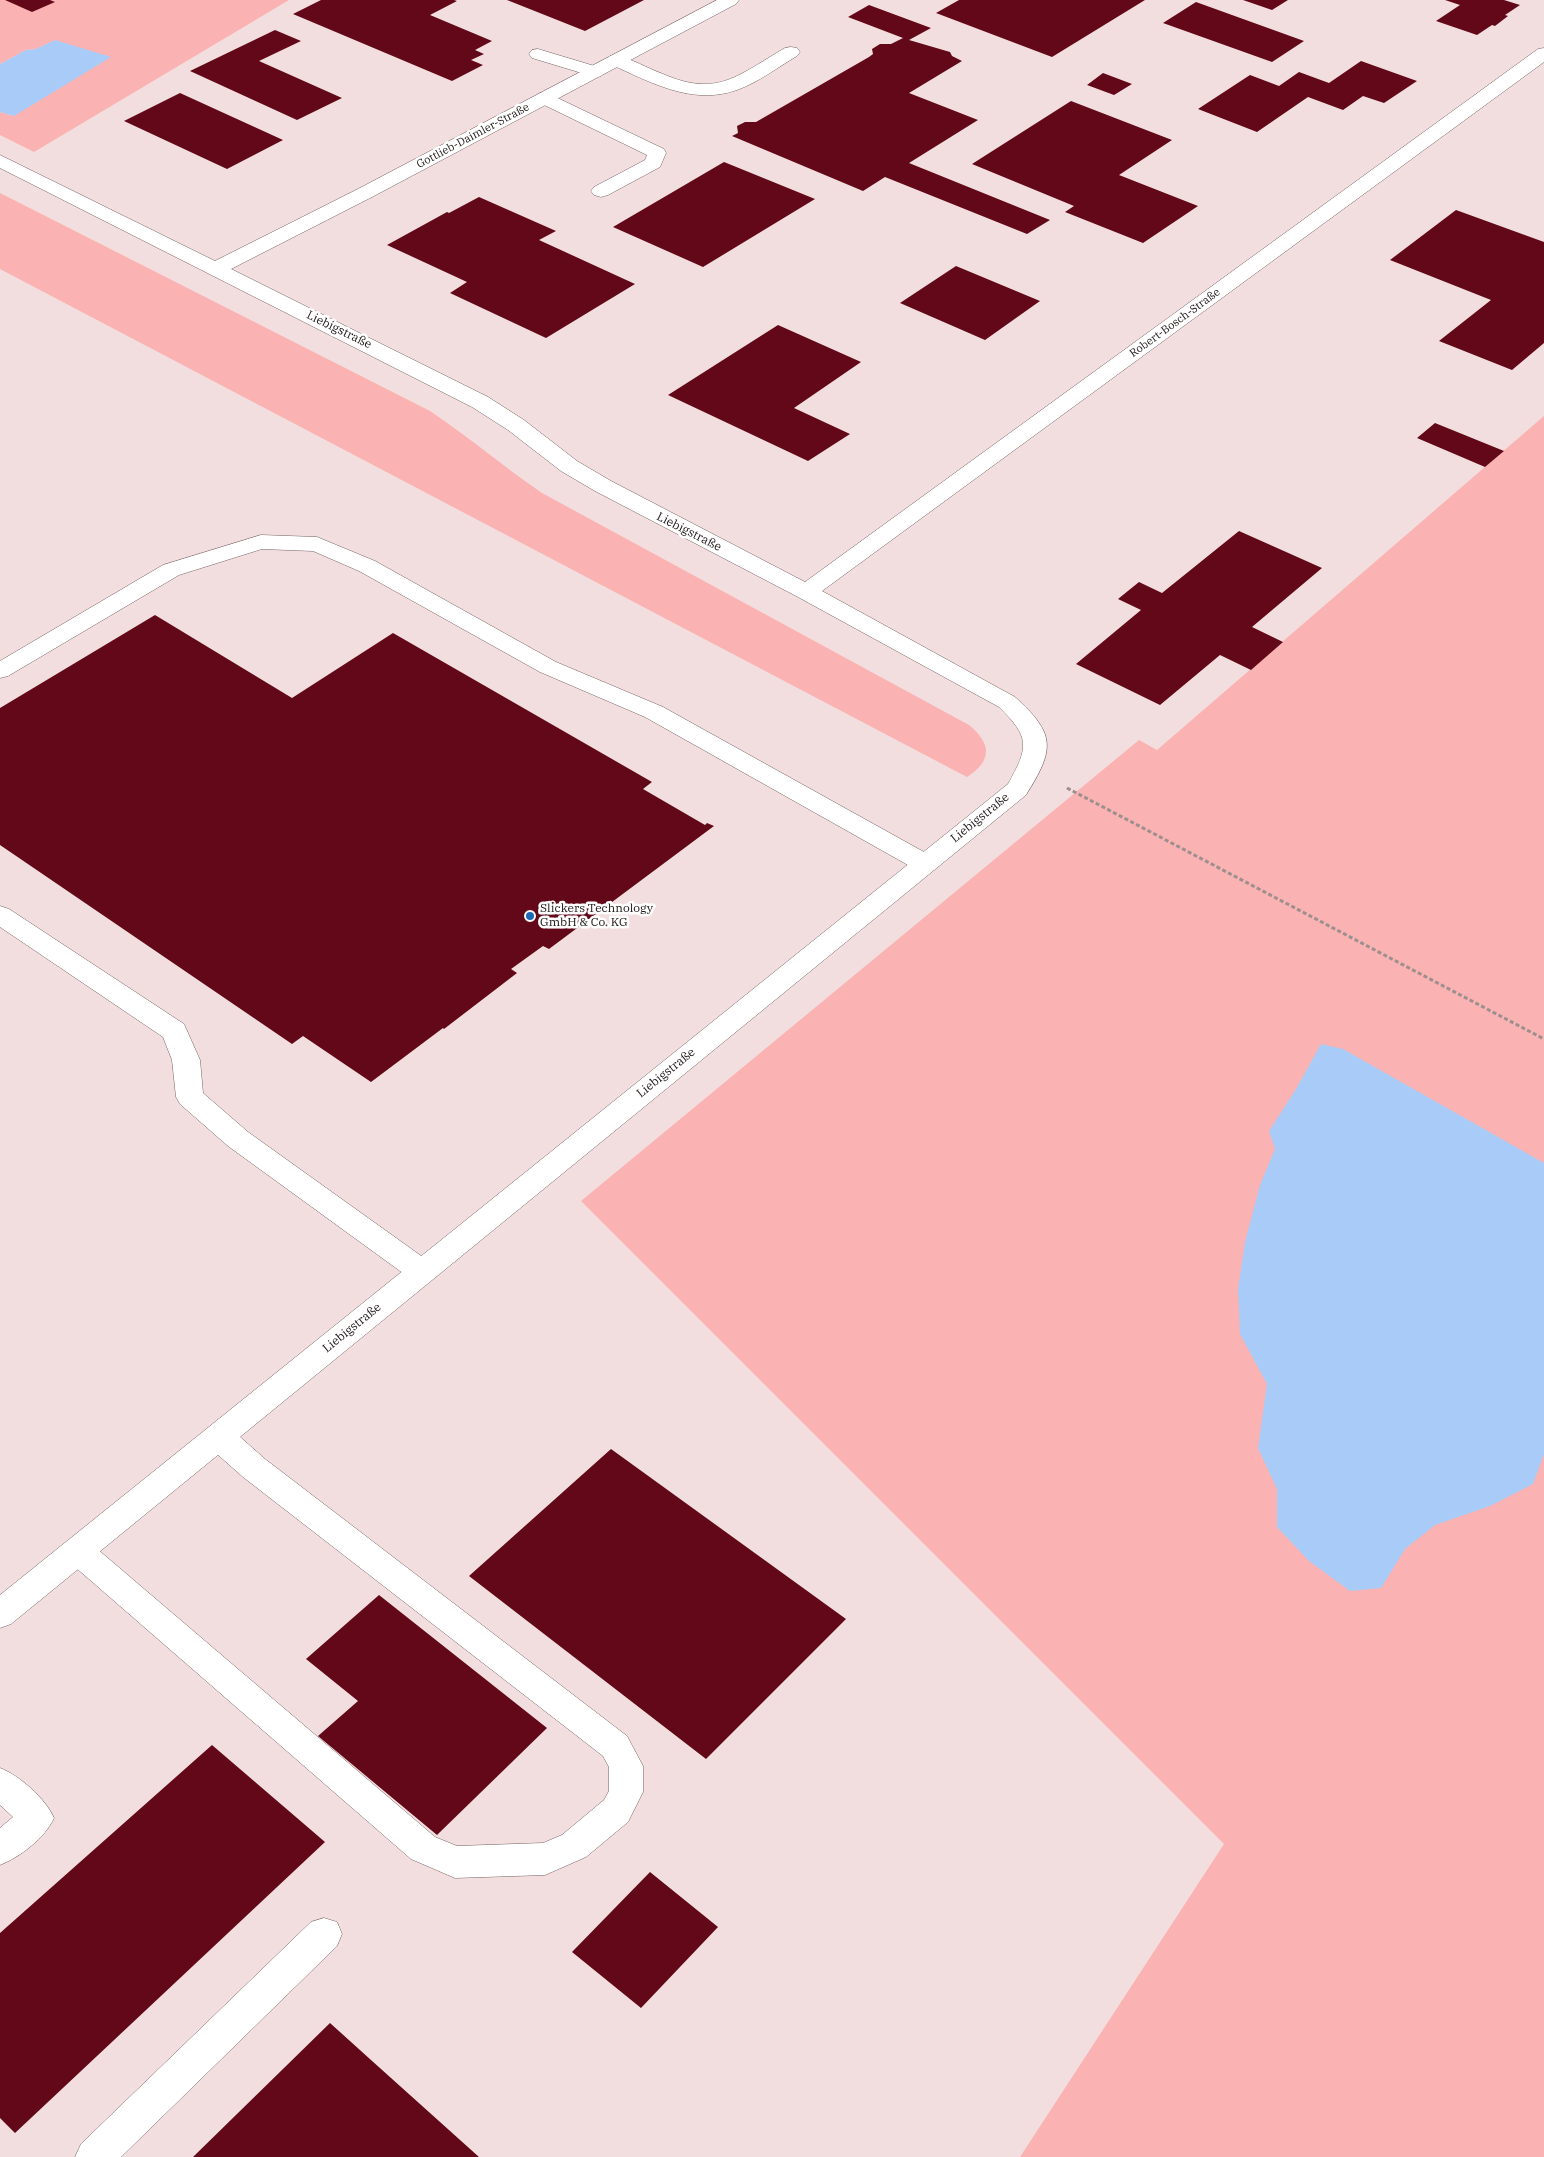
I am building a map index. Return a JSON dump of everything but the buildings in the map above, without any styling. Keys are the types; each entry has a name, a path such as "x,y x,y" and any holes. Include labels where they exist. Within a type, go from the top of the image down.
{"street":[{"name":"Gottlieb-Daimler-Straße","path":"215,269 365,193 730,0"},
{"path":"616,60 680,87 717,90 731,86 791,52"},
{"name":"Robert-Bosch-Straße","path":"806,592 1544,53"},
{"path":"538,54 595,72"},
{"path":"545,98 657,153 653,163 601,191"},
{"name":"Liebigstraße","path":"0,161 480,402 516,425 569,466 603,486 806,592 1007,702 1026,718 1035,733 1036,751 1030,768 1016,789 0,1614"},
{"path":"0,671 170,570 261,542 317,544 368,566 548,666 654,712 924,863"},
{"path":"0,915 174,1031 186,1060 190,1097 238,1139 421,1271"},
{"path":"78,1551 423,1848 455,1862 545,1859 574,1846 616,1811 626,1792 626,1766 615,1746 254,1468 219,1437"},
{"path":"0,1783 37,1818 0,1848"},
{"path":"94,2157 324,1934"}],"path":[{"path":"1030,768 1544,1039"}],"shaded area":[{"path":"0,0 289,0 34,152 0,135 0,112 14,116 55,40 36,49 26,50 0,64"},
{"path":"0,193 430,411 542,493 969,725 982,739 986,752 985,759 967,777 0,269"},
{"path":"1544,416 1544,2157 1020,2157 1224,1844 581,1201 1139,740 1157,750"}],"water":[{"path":"55,40 111,57 14,116 0,112 0,64 26,50 36,49"},
{"path":"1321,1044 1343,1049 1544,1163 1544,1454 1533,1484 1490,1506 1435,1525 1405,1549 1381,1588 1350,1591 1309,1561 1277,1527 1277,1489 1258,1448 1267,1384 1240,1334 1238,1289 1245,1242 1260,1185 1275,1149 1269,1131 1296,1089"}],"place":[{"name":"Slickers Technology GmbH & Co. KG","path":"530,916"}]}
